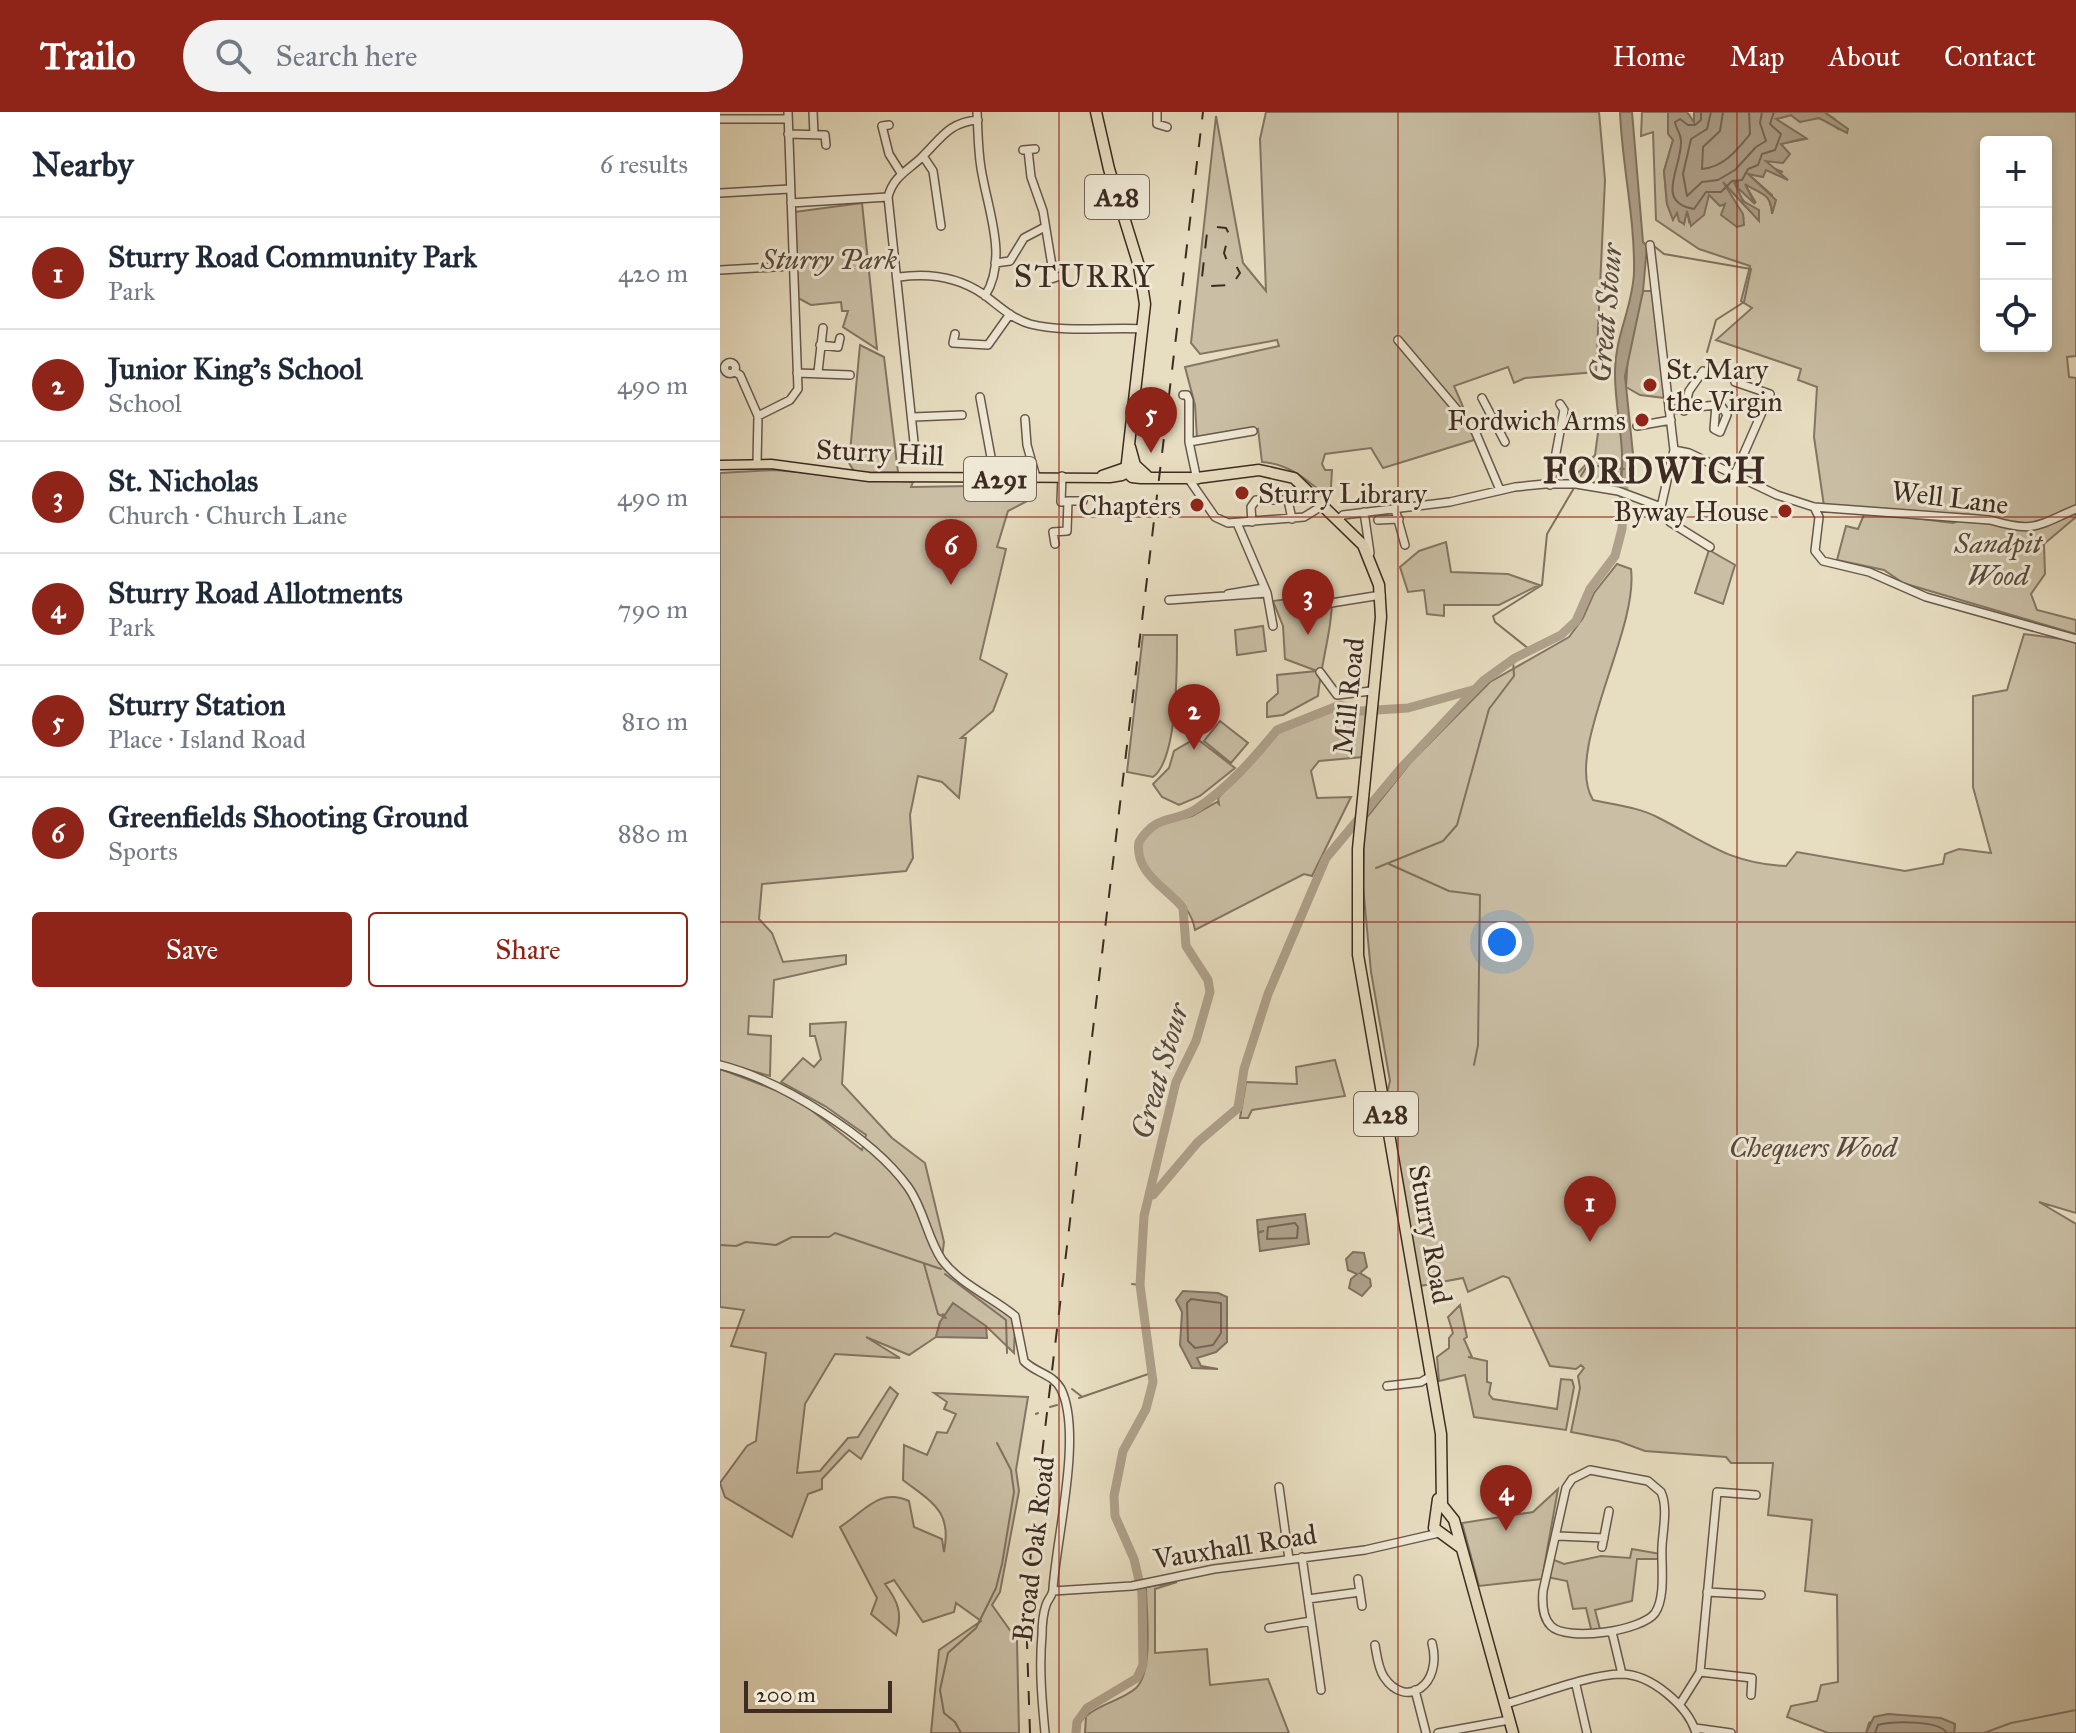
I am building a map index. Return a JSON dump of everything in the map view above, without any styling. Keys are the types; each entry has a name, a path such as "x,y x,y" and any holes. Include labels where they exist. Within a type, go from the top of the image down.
{"highway":[{"name":"A28","path":"1096,112 1142,281 1143,329 1129,444 1131,468 1149,477 1193,478 1271,470 1294,478 1325,504 1370,557"},
{"name":"Mill Road","path":"1363,793 1381,595 1370,557"},
{"name":"Sturry Road","path":"1363,793 1358,849 1358,955 1442,1445 1438,1528"},
{"name":"Sturry Road","path":"1441,1493 1446,1514 1454,1525 1513,1733"},
{"path":"1438,1528 1446,1514"},
{"path":"1438,1528 1454,1525"},
{"path":"1438,1528 1461,1549"}],"main road":[{"name":"Sturry Hill","path":"757,463 850,476 995,479 1098,476 1131,468"},
{"name":"A291","path":"720,465 757,463"}],"street":[{"path":"813,112 814,134"},
{"path":"1157,112 1157,124 1167,127"},
{"path":"720,119 750,124 788,116 796,395 758,416"},
{"path":"914,442 899,277 888,197 901,173 923,156 946,130 978,116 980,167 994,231 994,278 985,296"},
{"path":"889,125 882,126 885,139 901,173"},
{"path":"788,134 825,135 826,145"},
{"path":"1029,150 1031,177 1045,227 1054,278"},
{"path":"923,156 933,171 941,226"},
{"path":"720,193 790,189"},
{"path":"791,203 888,197"},
{"path":"995,263 1015,260 1024,238 1045,227"},
{"path":"1650,245 1674,450 1661,507 1670,522 1710,547"},
{"path":"720,270 792,266"},
{"path":"899,277 922,275 950,279 985,296 1010,314 1047,326 1143,329"},
{"path":"955,334 953,343 988,345 1010,314"},
{"path":"818,372 823,328"},
{"path":"820,345 838,347 840,338"},
{"path":"1398,340 1475,431 1500,490"},
{"path":"723,371 735,372 758,416 757,463"},
{"path":"1684,411 1689,391 1703,371"},
{"path":"797,373 850,375"},
{"path":"1734,476 1770,394 1735,382"},
{"path":"1183,395 1187,395 1189,400 1193,478 1215,517 1237,523 1292,519 1311,515 1325,504"},
{"path":"980,397 995,479"},
{"path":"1135,397 1146,398 1142,429"},
{"path":"1497,397 1484,401 1505,442"},
{"path":"1550,485 1561,438 1564,410 1560,404"},
{"path":"1668,409 1684,411 1716,405"},
{"path":"913,417 943,411 962,415"},
{"path":"1025,419 1027,445 1036,477"},
{"path":"1637,426 1671,420"},
{"path":"1475,431 1496,422"},
{"path":"1189,439 1211,441 1253,431"},
{"name":"Well Lane","path":"1674,450 1689,453 1734,476 1814,507 1990,520 2017,528 2036,528 2076,509"},
{"path":"1055,544 1053,532 1067,531 1061,502 1062,476"},
{"path":"1339,519 1364,512 1500,490 1550,485 1622,492 1642,503 1661,507"},
{"path":"1252,522 1253,503 1279,497 1288,500 1292,519"},
{"path":"1061,502 1083,501"},
{"path":"1814,507 1819,517 1815,551 1823,561 1869,572 1926,597 2076,639"},
{"path":"1395,509 1405,545"},
{"path":"1364,512 1370,557"},
{"path":"1378,520 1399,519"},
{"path":"1237,523 1266,590 1273,626"},
{"path":"1169,600 1219,598 1266,590"},
{"path":"1331,603 1381,595"},
{"path":"1320,672 1337,695 1371,695"},
{"name":"Broad Oak Road","path":"720,1065 774,1083 886,1162 910,1189 942,1260 962,1279 1015,1316 1024,1361 1050,1376 1064,1398 1069,1426 1062,1514 1052,1578 1053,1591 1046,1604 1041,1636 1045,1733"},
{"path":"1387,1386 1432,1382"},
{"path":"1585,1471 1648,1481 1661,1492 1664,1501 1659,1604 1645,1621 1612,1632 1563,1632 1548,1622 1542,1603 1558,1536 1566,1488 1572,1479 1585,1471"},
{"path":"1279,1487 1289,1559"},
{"path":"1680,1704 1700,1672 1717,1492 1756,1495"},
{"path":"1558,1536 1603,1543 1609,1511"},
{"name":"Vauxhall Road","path":"1053,1591 1132,1586 1423,1539 1438,1528"},
{"path":"1302,1557 1321,1690"},
{"path":"1358,1579 1362,1606"},
{"path":"1308,1599 1360,1592"},
{"path":"1707,1592 1761,1595"},
{"path":"1269,1628 1311,1621"},
{"path":"1612,1632 1622,1674"},
{"path":"1375,1645 1384,1676 1400,1689 1415,1690 1426,1684 1435,1669 1432,1643"},
{"path":"1700,1672 1752,1678 1751,1695"},
{"path":"1505,1704 1622,1674 1651,1686 1680,1704 1696,1731 1731,1733"},
{"path":"1576,1685 1587,1733"},
{"path":"1415,1690 1426,1733"},
{"path":"1438,1733 1509,1720"}],"green space":[{"path":"1266,112 1599,112 1605,180 1596,372 1525,378 1514,383 1508,367 1454,386 1477,439 1383,468 1371,448 1325,454 1322,464 1325,470 1332,470 1331,487 1326,496 1289,469 1262,462 1258,429 1197,438 1195,405 1185,367 1279,346 1277,340 1200,354 1191,343 1216,116 1243,263 1266,291 1260,139"},
{"name":"Sandpit Wood","path":"1642,112 1668,112 1668,133 1673,140 1664,171 1667,204 1673,219 1676,212 1684,224 1687,209 1689,222 1704,210 1709,193 1744,219 1722,182 1758,219 1736,191 1734,181 1756,203 1743,181 1767,194 1772,210 1772,195 1747,173 1765,170 1783,172 1768,166 1766,160 1777,159 1780,144 1806,139 1774,120 1791,115 1800,122 1810,118 1824,119 1837,128 1835,119 1824,112 2076,112 2076,356 2067,357 2069,377 2076,378 2076,517 2044,544 2045,574 2031,594 2037,610 2076,620 2076,634 1903,583 1884,570 1837,560 1846,526 1858,529 1865,512 1953,523 1972,515 1824,506 1814,437 1817,387 1798,380 1801,369 1716,340 1752,308 1741,301 1750,266 1699,249 1656,220 1653,132 1641,136"},
{"name":"Sturry Park","path":"862,203 877,349 843,327 848,311 842,311 841,302 811,305 796,297 794,212"},
{"path":"1643,291 1654,291 1665,398 1640,395 1626,387 1628,354"},
{"path":"860,345 884,357 898,472 855,473 849,463"},
{"path":"1620,416 1623,454 1620,486 1572,479 1595,455 1600,418"},
{"path":"774,470 913,482 911,487 1030,485 1035,497 1008,511 997,547 1006,549 980,659 1007,674 993,711 961,738 966,738 959,798 942,782 918,776 910,815 913,858 906,871 762,884 759,919 772,933 783,962 846,955 846,964 774,980 772,1017 749,1016 748,1034 771,1036 770,1076 720,1062 720,473"},
{"path":"1446,542 1451,572 1508,574 1539,585 1499,605 1444,605 1444,616 1427,614 1424,590 1408,592 1400,567 1419,551"},
{"path":"1709,550 1735,565 1723,604 1695,593"},
{"name":"Chequers Wood","path":"1617,564 1631,569 1630,595 1587,752 1586,779 1593,800 1643,811 1719,850 1766,864 1786,866 1797,852 1905,871 1943,864 1945,854 1959,849 1991,853 1973,787 1973,696 2007,690 2024,634 2076,641 2076,1213 2039,1202 2076,1224 2076,1733 1954,1733 1955,1724 1888,1714 1869,1723 1866,1733 1828,1733 1787,1717 1791,1706 1817,1701 1821,1685 1838,1682 1837,1595 1805,1591 1812,1520 1768,1515 1773,1463 1731,1463 1726,1457 1645,1451 1618,1441 1571,1432 1580,1388 1578,1376 1584,1368 1581,1365 1576,1369 1550,1366 1509,1278 1503,1276 1468,1292 1463,1278 1420,1286 1387,1093 1390,1081 1371,972 1363,886 1364,821 1411,762 1490,682 1569,637 1583,618 1594,593"},
{"path":"1332,593 1331,619 1318,696 1283,715 1267,717 1267,703 1278,693 1277,675 1317,671 1285,659 1283,626 1273,601"},
{"path":"1263,626 1266,651 1237,655 1235,630"},
{"path":"1143,635 1177,635 1172,732 1161,767 1153,777 1127,772"},
{"path":"1340,708 1366,714 1363,757 1319,761 1311,771 1317,798 1351,797 1312,876 1304,874 1195,930 1191,916 1183,905 1146,866 1142,841 1153,826 1192,816 1217,802 1219,804 1218,798 1277,733 1289,725"},
{"path":"1220,721 1248,743 1231,763 1204,741"},
{"path":"1196,738 1235,768 1200,796 1179,805 1162,797 1153,784 1169,768 1174,751"},
{"path":"846,1022 842,1084 892,1138 925,1163 944,1242 941,1265 1015,1320 1014,1353 988,1328 956,1307 947,1316 942,1314 946,1318 940,1322 936,1337 909,1355 866,1337 900,1358 835,1354 805,1404 797,1473 820,1471 848,1438 858,1437 890,1387 898,1394 861,1459 849,1450 822,1479 822,1489 808,1494 792,1537 725,1497 720,1483 747,1446 756,1441 766,1353 731,1346 744,1310 720,1307 720,1069 796,1098 862,1150 866,1135 825,1106 781,1082 803,1058 814,1067 821,1059 815,1036 810,1036 810,1024"},
{"path":"1335,1060 1345,1096 1252,1110 1248,1118 1240,1118 1246,1082 1297,1084 1296,1067"},
{"path":"1460,1305 1467,1337 1464,1339 1472,1357 1468,1357 1487,1361 1487,1382 1491,1383 1489,1394 1493,1399 1557,1409 1561,1379 1572,1380 1574,1387 1566,1430 1474,1417 1465,1375 1439,1381 1437,1357 1449,1348 1449,1338 1453,1333 1448,1317"},
{"path":"934,1393 1028,1397 1016,1470 1019,1491 1000,1592 992,1605 1017,1640 1019,1733 931,1733 939,1650 981,1621 956,1603 954,1612 923,1622 894,1580 885,1584 898,1608 896,1635 871,1614 877,1598 840,1527 872,1503 898,1497 909,1501 914,1527 942,1539 944,1552 945,1527 938,1509 903,1480 904,1445 927,1455 937,1432 947,1433 956,1414 944,1409 947,1402"},
{"path":"1558,1489 1542,1579 1479,1586 1462,1523 1533,1512"},
{"path":"1632,1549 1661,1554 1661,1559 1637,1559 1632,1601 1595,1610 1601,1633 1592,1633 1586,1608 1573,1609 1567,1581 1547,1577 1552,1559 1564,1564 1601,1556 1630,1558"},
{"path":"1177,1582 1155,1589 1155,1653 1207,1649 1210,1685 1268,1679 1289,1733 1085,1733 1086,1716 1131,1692 1142,1680 1147,1655 1146,1587"}],"water":[{"name":"Great Stour","path":"1620,112 1632,112 1643,242 1647,246 1643,291 1625,376 1634,464 1625,492 1620,489 1622,459 1615,361 1633,285 1634,252"},
{"path":"1668,112 1687,112 1694,122 1694,112 1824,112 1848,129 1847,133 1819,118 1800,122 1791,115 1776,119 1806,138 1781,144 1790,154 1783,163 1766,161 1788,180 1766,170 1763,177 1748,174 1776,200 1772,214 1770,202 1764,195 1745,184 1755,204 1738,188 1738,182 1734,182 1743,201 1759,210 1759,221 1723,182 1743,214 1744,225 1737,227 1721,215 1725,204 1720,206 1709,195 1704,215 1691,226 1687,211 1684,224 1679,221 1677,213 1673,220 1667,204 1664,171 1673,140 1668,134"},
{"path":"1305,1214 1309,1244 1260,1251 1258,1233 1264,1231 1258,1232 1257,1220"},
{"path":"1353,1252 1364,1253 1367,1267 1360,1273 1370,1279 1371,1286 1362,1296 1349,1288 1351,1279 1357,1274 1348,1270 1346,1259"},
{"path":"1183,1291 1218,1293 1227,1297 1227,1342 1216,1352 1197,1358 1201,1366 1218,1369 1192,1368 1180,1345 1182,1312 1176,1300"},
{"path":"953,1303 986,1326 987,1338 936,1337 940,1322"},
{"path":"1888,1714 1941,1718 1955,1724 1954,1733 1866,1733 1874,1717"}],"waterway":[{"path":"1654,246 1664,254 1751,269 1744,302 1716,320 1707,352"},
{"name":"Great Stour","path":"1577,482 1588,465 1624,469"},
{"name":"Great Stour","path":"1153,1195 1198,1142 1238,1108 1244,1069 1268,994 1326,858 1402,767 1483,681 1515,658 1561,635 1576,621 1590,589 1615,556 1622,529 1624,486"},
{"name":"Great Stour","path":"1529,649 1495,622 1493,616 1542,585 1547,534 1574,488"},
{"path":"1376,868 1443,841 1457,825 1489,709 1514,676 1513,659"},
{"name":"Great Stour","path":"1076,1733 1077,1722 1087,1708 1137,1678 1143,1665 1142,1593 1134,1559 1115,1516 1114,1496 1123,1451 1146,1409 1153,1382 1140,1285 1144,1216 1176,1082 1196,1041 1210,992 1208,980 1186,946 1183,908 1147,871 1139,853 1139,842 1152,827 1187,814 1219,792 1277,730 1340,705 1361,711 1408,708 1476,689"},
{"path":"1389,864 1449,891 1480,895 1478,1045 1474,1065"},
{"path":"720,1245 736,1246 746,1242 776,1245 792,1237 829,1237 835,1233 941,1269"},
{"path":"924,1264 938,1314 946,1318"},
{"path":"945,1274 1006,1320 1007,1353"},
{"path":"1132,1284 1140,1285"},
{"path":"1079,1398 1154,1372"},
{"path":"1072,1389 1081,1396"},
{"path":"1050,1407 1057,1405"},
{"path":"961,1733 955,1722 944,1713 940,1690 948,1653 976,1628 996,1588 1002,1564 1014,1492 1011,1470 997,1443"},
{"path":"1984,1733 2011,1723 2076,1710"}],"railway":[{"path":"1030,1733 1027,1643 1031,1546 1203,112"},
{"path":"1217,227 1226,228 1229,234 1224,253 1227,261 1235,264 1240,273 1232,285 1210,286 1202,277 1207,233 1217,227"}],"place":[{"name":"St. Mary the Virgin","path":"1650,385"},
{"name":"Fordwich Arms","path":"1642,420"},
{"name":"Sturry Station","path":"1151,453"},
{"name":"Sturry Library","path":"1242,493"},
{"name":"Chapters","path":"1197,505"},
{"name":"Byway House","path":"1785,511"},
{"name":"Greenfields Shooting Ground","path":"951,585"},
{"name":"St. Nicholas","path":"1308,635"},
{"name":"Junior King's School","path":"1194,750"},
{"name":"Sturry Road Community Park","path":"1590,1242"},
{"name":"Sturry Road Allotments","path":"1506,1531"}],"district":[{"name":"STURRY","path":"1085,276"},
{"name":"FORDWICH","path":"1655,470"}]}
